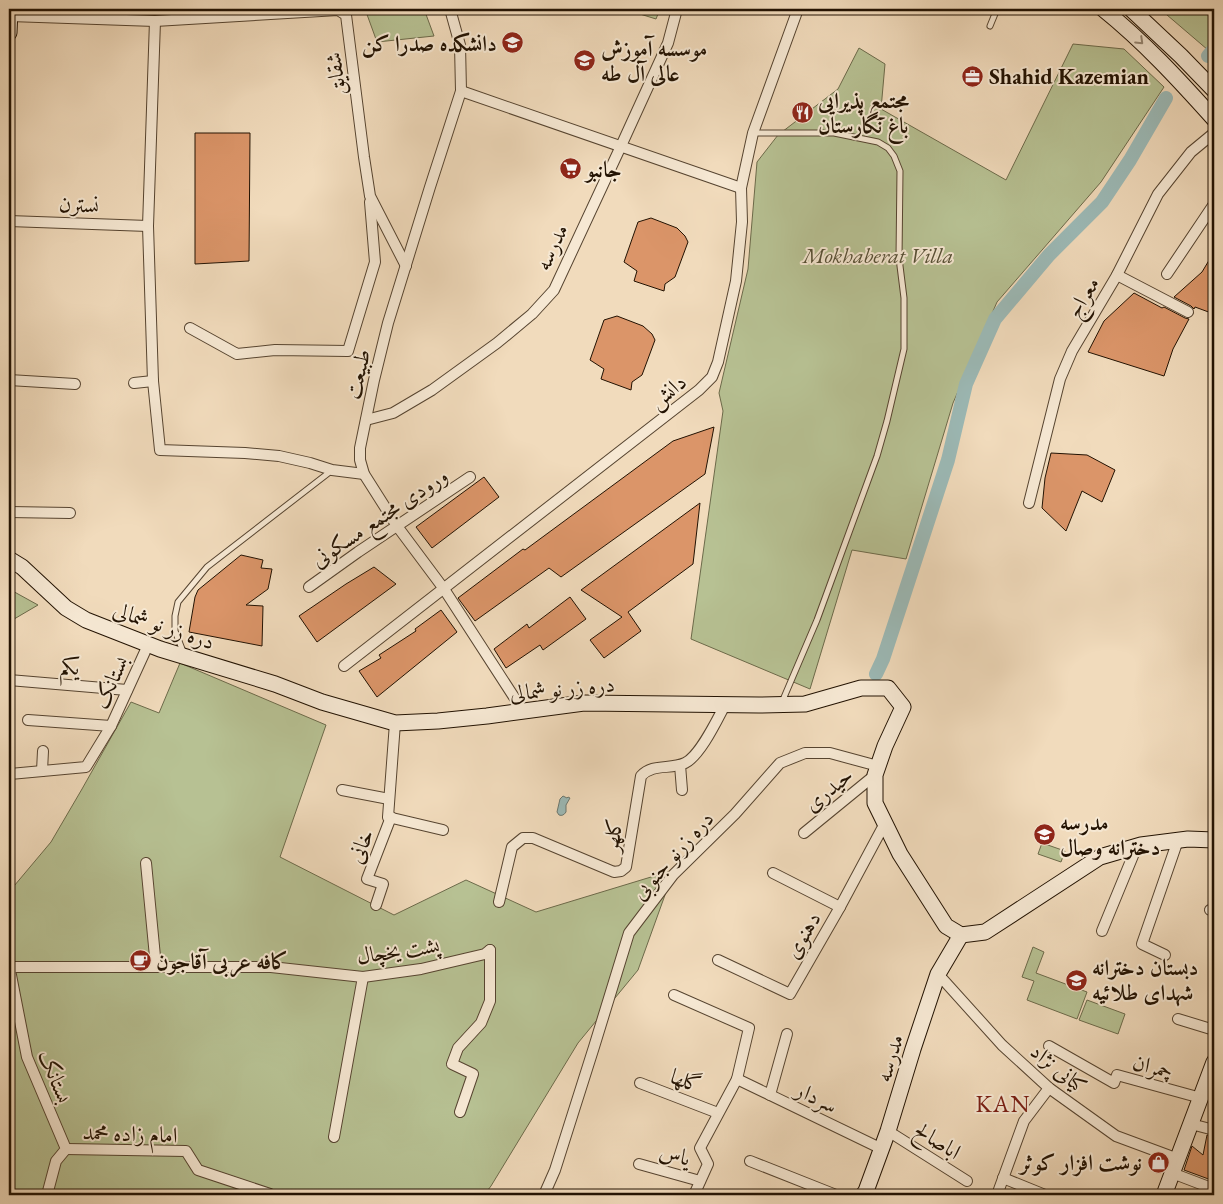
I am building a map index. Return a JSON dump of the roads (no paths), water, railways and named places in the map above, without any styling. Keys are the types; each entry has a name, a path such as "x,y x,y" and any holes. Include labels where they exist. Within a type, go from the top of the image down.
{"street":[{"name":"طبیعت","path":"450,9 460,45 462,91 388,323 360,448 360,460 364,474 397,526 444,589 523,711"},
{"name":"مدرسه","path":"366,420 392,413 432,390 497,343 532,314 554,290 668,43 677,9"},
{"name":"دانش","path":"344,666 691,396 712,377 718,362 736,281 742,222 741,188 753,133 798,9"},
{"path":"1103,9 1127,28 1168,68 1214,119"},
{"path":"1131,9 1212,86 1198,100"},
{"name":"شقایق","path":"10,14 155,21 338,10 346,15 370,196 375,262 348,351 274,350 237,354 190,328"},
{"path":"9,33 10,14"},
{"path":"155,21 148,226 153,381 160,450 279,456 332,470 364,474"},
{"path":"462,91 741,188"},
{"name":"معراج","path":"1029,503 1060,379 1072,351 1117,275 1158,194 1191,152 1214,133"},
{"name":"شقایق","path":"370,196 406,266"},
{"path":"1167,274 1214,204"},
{"name":"نسترن","path":"9,221 148,226"},
{"path":"1117,275 1188,312"},
{"path":"9,380 75,384"},
{"path":"134,383 153,381"},
{"name":"ورودی مجتمع مسکونی","path":"309,587 470,477"},
{"path":"9,512 70,513"},
{"name":"دره زر نو شمالی","path":"9,559 22,566 66,608 86,620 148,645 275,684 322,702 395,723 487,716 584,703 805,704 861,688 888,688 903,707 885,746 877,770 874,803 900,854 946,926 960,935"},
{"name":"بستانک","path":"42,771 86,767 111,726 148,645"},
{"name":"یکم","path":"9,680 128,690"},
{"name":"کلهر","path":"499,902 512,848 523,838 533,838 614,872 621,871 626,867 641,776 645,771 652,768 687,762 698,751 725,705"},
{"path":"28,720 111,726"},
{"name":"خانی","path":"395,723 388,816 443,830"},
{"path":"10,774 42,771 43,751"},
{"name":"دره زرنو جنوبی","path":"544,1195 555,1170 629,933 673,875 735,814 780,764 805,753 830,753 877,770"},
{"path":"680,764 682,790"},
{"name":"حیدری","path":"804,833 877,770"},
{"name":"خانی","path":"342,790 389,799"},
{"name":"خانی","path":"376,905 383,884 367,879 391,817"},
{"name":"دهنوی","path":"718,960 790,994 885,823"},
{"path":"960,935 985,932 1100,857 1137,846 1188,839 1214,840"},
{"path":"1165,955 1142,944 1178,840"},
{"path":"1102,931 1137,846"},
{"path":"146,863 156,967"},
{"path":"773,873 840,906"},
{"name":"مدرسه","path":"863,1195 882,1149 938,974 960,935"},
{"name":"پشت یخچال","path":"9,966 271,967 362,978 421,968 485,954 490,950 490,1001 481,1024 458,1048 452,1064 473,1074 460,1112"},
{"name":"بستانک","path":"9,966 27,1057 66,1149"},
{"name":"کیانی نژاد","path":"938,974 1002,1045 1048,1088 1116,1136 1175,1166 1214,1189"},
{"path":"334,1137 362,978"},
{"path":"674,995 749,1028 737,1079 700,1148 708,1164 694,1195"},
{"path":"1178,1019 1214,1030"},
{"path":"770,1095 787,1034"},
{"name":"چمران","path":"1049,1046 1114,1083 1117,1075 1201,1098"},
{"path":"1164,1195 1214,1066"},
{"name":"سردار","path":"737,1079 882,1149"},
{"name":"گلها","path":"640,1083 718,1113"},
{"path":"997,1195 1024,1121 1048,1088"},
{"path":"1191,1124 1214,1130"},
{"name":"اباصالح","path":"888,1131 967,1181"},
{"path":"47,1195 56,1161 66,1149"},
{"name":"امام زاده محمد","path":"66,1149 186,1151 198,1170 270,1194"},
{"path":"750,1161 836,1195"},
{"name":"یاس","path":"639,1164 700,1180"},
{"path":"1003,1178 1045,1195"}],"lane":[{"path":"990,26 997,9"},
{"path":"753,133 834,133 878,142 888,148 894,156 900,171 900,258 904,298 904,350 877,456 817,620 781,705"},
{"path":"185,656 175,631 175,616 178,602 208,567 332,470"}],"water":[{"path":"563,796 570,798 566,805 566,812 563,815 559,815 557,812 560,799"}],"waterway":[{"path":"1208,56 1214,49"},
{"path":"876,674 883,659 948,460 966,384 995,319 1049,255 1102,202 1130,160 1166,98"}],"place":[{"name":"دانشکده صدرا کن","path":"513,43"},
{"name":"موسسه آموزش عالی آل طه","path":"585,61"},
{"name":"Shahid Kazemian","path":"973,76"},
{"name":"مجتمع پذیرایی باغ نگارستان","path":"802,113"},
{"name":"جانبو","path":"570,169"},
{"name":"مدرسه دخترانه وصال","path":"1044,835"},
{"name":"کافه عربی آقاجون","path":"140,961"},
{"name":"دبستان دخترانه شهدای طلائیه","path":"1076,980"},
{"name":"نوشت افزار کوثر","path":"1158,1162"}],"district":[{"name":"KAN","path":"1003,1104"}],"park label":[{"name":"Mokhaberat Villa","path":"878,255"}]}
